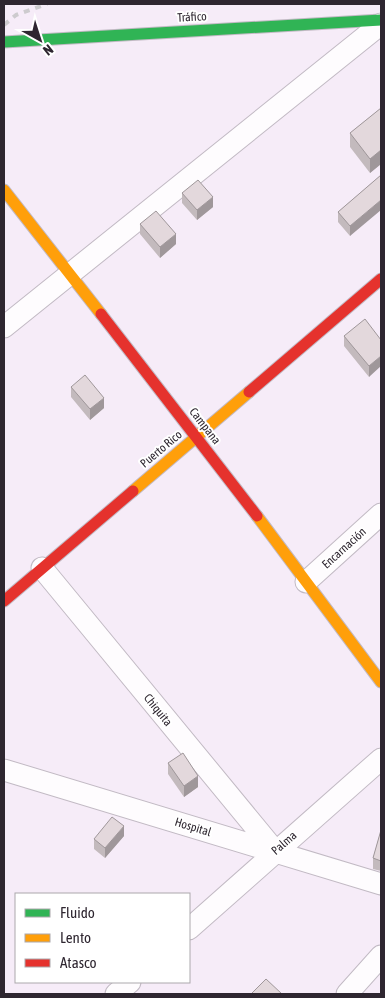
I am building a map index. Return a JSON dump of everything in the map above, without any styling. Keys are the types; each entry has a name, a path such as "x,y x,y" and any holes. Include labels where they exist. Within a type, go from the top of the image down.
{"street":[{"name":"Tráfico","path":"4,44 381,20"},
{"path":"4,327 381,24"},
{"name":"Campana","path":"4,190 196,436 381,682"},
{"name":"Puerto Rico","path":"4,601 196,436 378,289"},
{"name":"Encarnación","path":"306,582 381,514"},
{"name":"Chiquita","path":"42,568 275,852"},
{"name":"Palma","path":"190,928 381,759"},
{"name":"Hospital","path":"4,770 381,884"},
{"path":"347,994 381,956"},
{"path":"116,994 129,983"}],"building":[{"path":"381,108 381,150 370,159 350,133"},
{"path":"381,175 381,200 350,226 338,212"},
{"path":"198,180 213,197 197,210 182,193"},
{"path":"156,211 176,234 160,247 140,224"},
{"path":"365,319 381,340 381,356 369,366 344,336"},
{"path":"85,375 104,398 90,409 71,387"},
{"path":"183,753 198,776 184,786 168,763"},
{"path":"112,817 124,826 105,848 94,839"},
{"path":"381,830 381,861 373,858"},
{"path":"266,979 282,994 251,994"}],"railway":[{"path":"4,25 16,15 47,4"}],"traffic: fast":[{"path":"4,42 381,20"}],"traffic: slow":[{"path":"4,190 101,314"},
{"path":"133,491 249,392"},
{"path":"257,516 381,682"}],"traffic: jam":[{"path":"249,392 381,279"},
{"path":"101,314 257,516"},
{"path":"4,601 133,491"}]}
